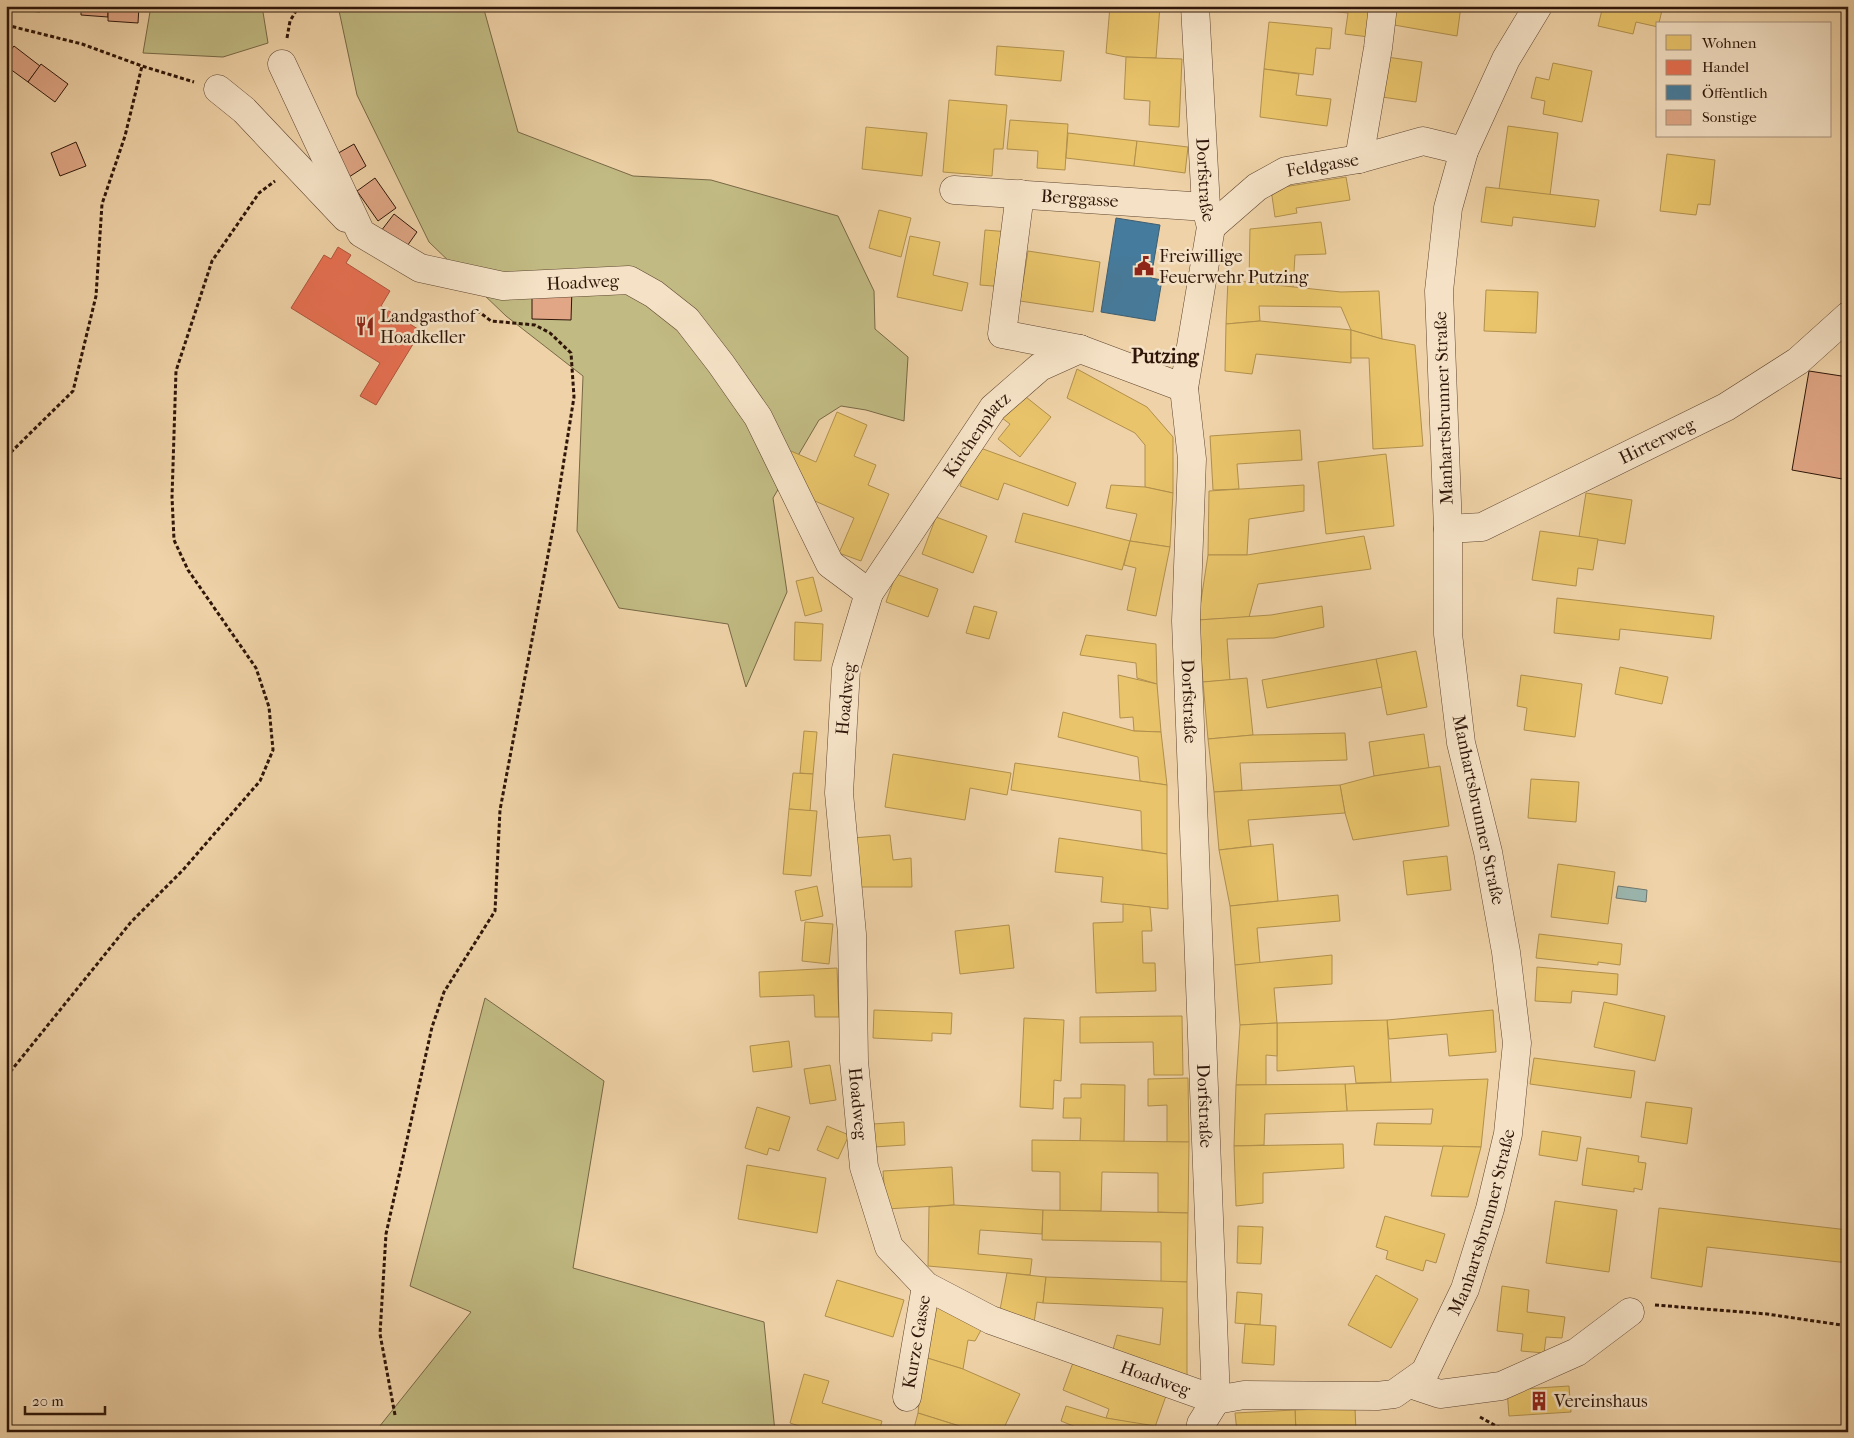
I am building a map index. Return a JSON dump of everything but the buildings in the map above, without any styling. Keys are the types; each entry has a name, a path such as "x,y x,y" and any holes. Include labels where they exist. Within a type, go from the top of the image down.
{"street":[{"name":"Dorfstraße","path":"1196,6 1208,217 1184,388 1192,459 1186,621 1216,1400"},
{"name":"Feldgasse","path":"1208,217 1286,171 1359,159 1378,48 1383,6"},
{"name":"Manhartsbrunner Straße","path":"1216,1400 1244,1395 1377,1396 1394,1394 1425,1372 1465,1289 1490,1209 1508,1134 1517,1043 1506,952 1490,861 1461,743 1448,634 1448,529 1439,291 1448,208 1464,151 1506,59 1538,6"},
{"path":"282,64 361,233"},
{"name":"Hoadweg","path":"218,89 244,110 361,233 420,268 503,286 629,280 654,294 686,320 721,364 758,417 830,564 869,593"},
{"path":"1359,159 1423,142 1464,151"},
{"name":"Berggasse","path":"954,190 1020,194 1208,217"},
{"path":"1020,194 1002,334 1080,350 1184,388"},
{"name":"Hirterweg","path":"1448,529 1482,527 1726,406 1798,361 1848,316"},
{"name":"Kirchenplatz","path":"900,549 993,408 1040,367 1080,350"},
{"name":"Hoadweg","path":"900,549 869,593 846,669 839,793 852,934 854,1061 864,1167 888,1248 926,1286 991,1320 1216,1400"},
{"name":"Kurze Gasse","path":"907,1398 926,1286"},
{"path":"1410,1384 1440,1394 1501,1386 1577,1352 1630,1312"},
{"path":"1200,1432 1201,1424 1216,1400"}],"path":[{"path":"282,64 290,21 299,6"},
{"path":"6,25 82,44 142,66 218,89"},
{"path":"6,457 73,391 96,296 102,204 125,136 142,66"},
{"path":"6,1077 131,922 182,870 260,781 273,750 269,707 256,668 188,570 174,540 172,497 176,371 212,260 259,193 295,165"},
{"path":"395,1415 380,1334 386,1234 432,1026 444,992 495,911 500,810 554,523 574,397 571,353 550,333 535,325 491,321 472,307 451,275"},
{"path":"1630,1312 1657,1304 1767,1314 1848,1326"}],"shaded area":[{"path":"151,6 262,6 268,43 223,57 143,53"},
{"path":"338,6 483,6 518,132 633,176 711,180 838,216 874,291 875,329 908,357 904,421 866,410 841,406 819,420 773,498 787,592 746,687 728,624 619,608 577,531 583,376 506,316 429,242 357,95"},
{"path":"485,998 604,1081 573,1268 764,1322 775,1432 375,1432 471,1312 410,1286"}],"water":[{"path":"1618,886 1647,890 1646,902 1616,898"}],"place":[{"name":"Freiwillige Feuerwehr Putzing","path":"1144,266"},
{"name":"Landgasthof Hoadkeller","path":"365,326"},
{"name":"Vereinshaus","path":"1539,1401"}],"district":[{"name":"Putzing","path":"1165,356"}]}
